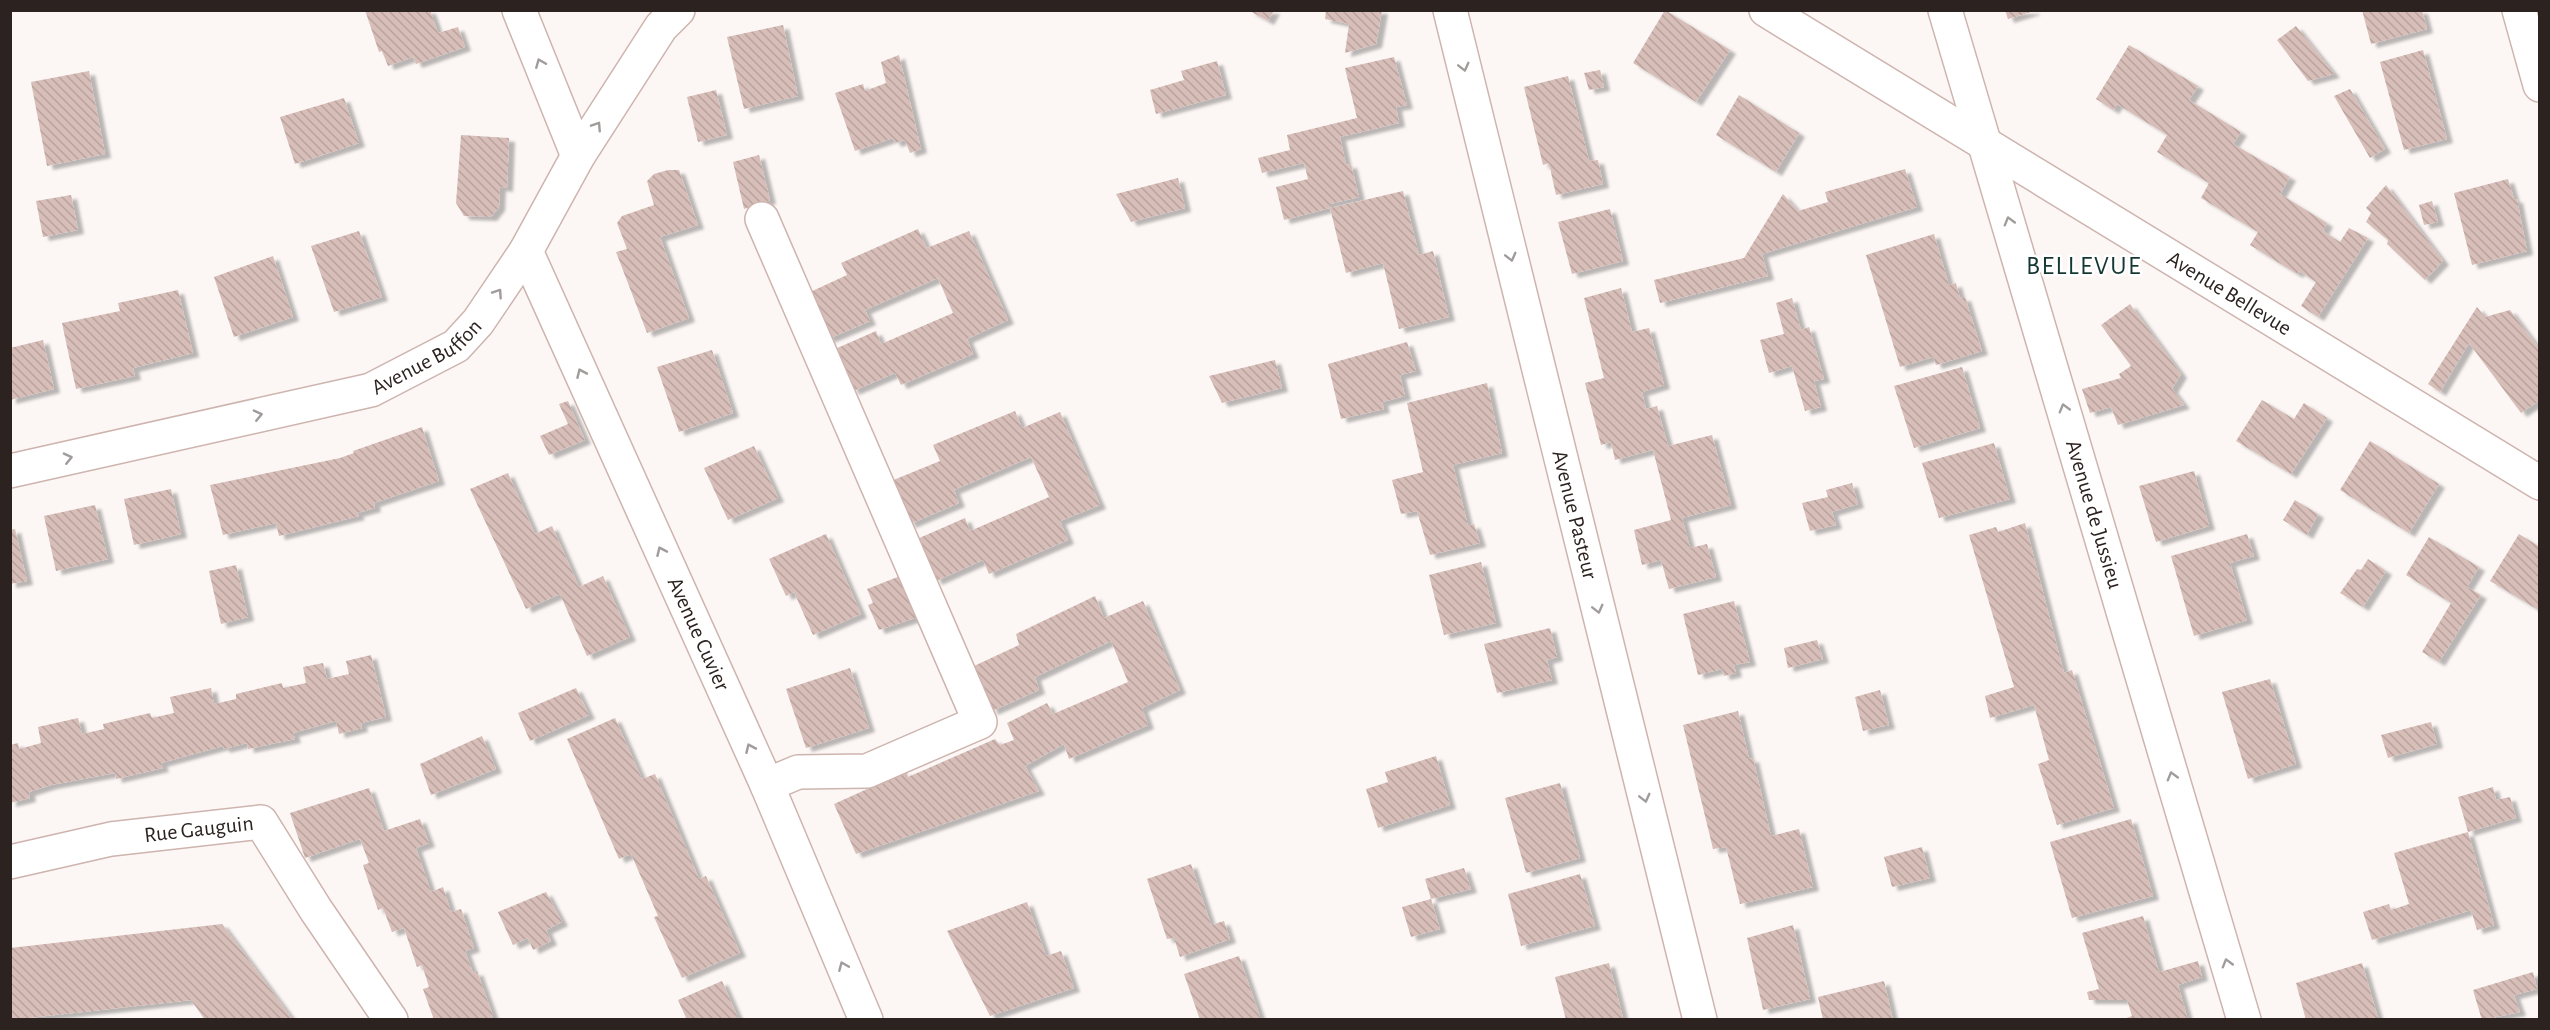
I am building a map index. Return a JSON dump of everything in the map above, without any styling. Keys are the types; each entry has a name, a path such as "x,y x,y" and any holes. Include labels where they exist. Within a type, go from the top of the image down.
{"street":[{"path":"519,10 578,156"},
{"name":"Avenue Buffon","path":"10,471 371,390 456,346 478,322 526,250 578,156 661,27 678,10"},
{"name":"Avenue Pasteur","path":"1450,10 1700,1020"},
{"name":"Avenue Bellevue","path":"1766,10 2540,483"},
{"name":"Avenue de Jussieu","path":"1945,10 2244,1020"},
{"path":"2519,10 2540,85"},
{"path":"762,219 980,722 867,771 798,772 767,785"},
{"name":"Avenue Cuvier","path":"526,250 767,785 866,1020"},
{"name":"Rue Gauguin","path":"10,862 111,839 261,822 316,910 391,1020"}],"building":[{"path":"365,10 430,10 438,33 458,27 465,47 416,64 413,57 388,66 382,51 379,52"},
{"path":"1248,10 1274,10 1268,21"},
{"path":"1326,10 1382,10 1376,44 1345,53 1349,24 1325,19"},
{"path":"1665,10 1730,50 1696,102 1633,63"},
{"path":"2005,10 2034,10 2034,11 2008,19"},
{"path":"2362,10 2422,10 2427,29 2371,44"},
{"path":"783,25 798,96 744,109 727,37"},
{"path":"2296,26 2334,74 2308,81 2277,40"},
{"path":"2129,45 2198,86 2189,100 2241,132 2233,144 2290,177 2280,194 2327,223 2323,231 2340,242 2349,228 2368,238 2318,317 2301,306 2316,282 2299,271 2297,274 2250,245 2258,232 2201,198 2209,183 2157,152 2167,135 2117,104 2113,110 2096,99"},
{"path":"2423,50 2447,139 2404,150 2380,62"},
{"path":"899,55 921,149 910,153 905,140 895,143 893,138 855,151 835,93 863,84 865,91 886,83 881,62"},
{"path":"1394,57 1407,105 1396,107 1399,123 1340,137 1346,165 1351,164 1359,197 1330,204 1330,208 1284,220 1276,187 1308,179 1304,163 1262,173 1258,158 1290,150 1287,135 1357,118 1345,68"},
{"path":"1217,61 1226,95 1156,114 1150,90 1184,80 1181,71"},
{"path":"1600,70 1604,87 1589,90 1584,73"},
{"path":"89,71 105,154 47,166 31,82"},
{"path":"1568,76 1589,161 1598,160 1603,184 1556,195 1549,163 1543,165 1524,87"},
{"path":"2350,89 2385,149 2370,158 2334,96"},
{"path":"716,90 727,135 698,142 687,97"},
{"path":"1739,95 1799,133 1776,172 1716,135"},
{"path":"344,98 359,143 295,164 280,117"},
{"path":"461,135 509,138 507,188 500,187 499,207 491,217 464,216 456,203"},
{"path":"759,155 770,200 744,209 733,162"},
{"path":"1905,169 1917,207 1762,254 1768,276 1660,303 1654,280 1744,258 1783,194 1798,211 1828,202 1825,192"},
{"path":"679,170 698,225 660,237 689,318 647,333 616,252 627,249 617,223 622,216 654,205 647,181 654,174"},
{"path":"1178,178 1185,208 1131,222 1116,194"},
{"path":"2508,179 2514,199 2517,199 2527,251 2472,265 2454,193"},
{"path":"2386,185 2443,261 2425,280 2387,244 2388,240 2366,222 2371,213 2366,208"},
{"path":"1403,191 1419,255 1433,251 1449,317 1399,329 1383,263 1346,273 1330,208"},
{"path":"71,195 78,230 43,237 36,201"},
{"path":"2432,201 2438,222 2424,225 2419,205"},
{"path":"1610,209 1623,261 1572,274 1558,222"},
{"path":"918,229 927,248 969,231 1008,320 967,339 973,354 901,385 895,373 853,391 835,349 876,331 881,344 953,313 938,278 865,310 870,321 828,339 808,293 847,275 841,263"},
{"path":"359,231 382,297 334,312 311,246"},
{"path":"1934,234 1949,285 1956,283 1960,298 1965,297 1982,351 1936,365 1933,357 1900,367 1866,255"},
{"path":"273,256 293,317 234,337 214,277"},
{"path":"1621,288 1632,332 1649,328 1664,385 1642,392 1646,409 1657,406 1668,446 1712,435 1731,505 1682,518 1690,548 1707,544 1716,577 1669,589 1661,560 1642,565 1634,530 1671,520 1653,450 1615,460 1611,442 1601,445 1585,383 1604,378 1584,298"},
{"path":"178,290 193,353 133,368 135,376 76,389 62,323 120,311 118,303"},
{"path":"1792,298 1801,330 1809,327 1824,379 1814,381 1821,407 1805,411 1792,366 1769,373 1760,340 1784,334 1776,303"},
{"path":"2130,304 2181,374 2172,389 2184,405 2118,425 2111,407 2090,413 2082,389 2121,378 2119,374 2131,366 2101,325"},
{"path":"2477,307 2485,317 2510,310 2540,350 2540,400 2521,413 2469,343 2440,392 2428,384"},
{"path":"43,340 54,389 10,400 10,348"},
{"path":"1407,342 1416,371 1400,375 1405,396 1382,402 1384,409 1341,419 1328,364"},
{"path":"712,350 733,413 679,432 657,367"},
{"path":"1275,360 1282,388 1222,403 1209,376"},
{"path":"1962,367 1980,428 1914,448 1894,386"},
{"path":"1487,383 1502,453 1453,465 1468,526 1474,524 1480,543 1430,555 1417,511 1401,514 1392,480 1423,472 1407,403"},
{"path":"2262,400 2294,419 2304,403 2327,418 2291,474 2236,441"},
{"path":"568,401 585,440 549,455 540,436 568,424 559,404"},
{"path":"1015,411 1022,428 1060,412 1100,505 1060,521 1068,540 989,574 983,560 936,581 917,539 965,518 970,531 1049,497 1031,457 954,490 959,503 910,524 891,481 940,461 933,445"},
{"path":"422,427 439,481 374,503 375,508 357,513 359,516 279,536 276,523 223,535 210,485 340,458 354,453 353,451"},
{"path":"2370,441 2439,484 2409,533 2340,490"},
{"path":"1994,443 2010,499 1939,518 1922,463"},
{"path":"754,446 778,498 728,520 704,468"},
{"path":"2194,471 2209,526 2156,542 2139,486"},
{"path":"508,473 535,534 552,526 579,587 603,576 630,637 587,656 560,594 526,609 470,489"},
{"path":"1852,483 1858,504 1832,512 1836,525 1810,531 1802,503 1828,497 1826,490"},
{"path":"171,489 181,534 134,545 124,499"},
{"path":"2295,500 2318,514 2307,535 2283,520"},
{"path":"95,505 108,559 56,571 44,516"},
{"path":"2025,523 2064,673 2072,670 2114,808 2057,825 2038,764 2049,760 2034,705 1990,718 1985,696 2014,687 1969,535 1996,527 1998,532"},
{"path":"15,529 27,581 10,584 10,530"},
{"path":"826,534 861,614 813,635 794,592 786,596 769,559"},
{"path":"2247,534 2254,556 2230,563 2247,620 2194,636 2171,556"},
{"path":"2519,534 2540,547 2540,611 2490,581"},
{"path":"2429,537 2479,567 2467,587 2481,595 2439,662 2422,652 2451,603 2406,575"},
{"path":"2368,559 2386,571 2363,607 2340,593 2357,569 2361,570"},
{"path":"1481,562 1496,623 1444,635 1429,575"},
{"path":"236,565 248,617 221,624 209,571"},
{"path":"900,576 918,617 879,630 868,605 873,603 867,589"},
{"path":"1095,596 1104,618 1143,601 1180,690 1142,708 1148,725 1069,759 1064,744 1025,766 1039,791 856,854 834,804 907,771 908,777 995,739 1000,745 1014,740 1007,723 1047,703 1053,714 1128,682 1111,641 1035,677 1039,690 992,711 974,666 1019,645 1016,634"},
{"path":"1734,601 1750,662 1734,665 1736,673 1724,676 1722,669 1698,675 1683,614"},
{"path":"1550,628 1557,657 1547,660 1552,680 1497,693 1484,644"},
{"path":"1817,640 1823,659 1788,668 1784,648"},
{"path":"371,655 386,717 361,723 362,728 339,734 336,721 293,733 295,739 248,749 247,743 224,749 223,746 161,763 163,768 116,779 115,773 51,785 29,792 30,798 10,803 10,745 18,743 19,749 41,743 38,727 78,718 82,734 104,729 103,724 150,713 152,718 174,713 170,697 211,688 214,704 236,699 236,694 282,683 283,688 306,683 303,667 323,663 327,679 349,674 346,661"},
{"path":"850,668 869,728 806,748 786,689"},
{"path":"2270,679 2296,764 2248,779 2222,692"},
{"path":"576,688 589,715 530,741 518,713"},
{"path":"1880,690 1889,725 1863,731 1855,697"},
{"path":"1738,711 1749,759 1753,758 1771,836 1799,829 1813,887 1740,904 1726,847 1713,849 1683,725"},
{"path":"615,718 642,779 655,774 699,879 706,876 740,953 682,978 654,917 658,916 631,854 619,859 567,739"},
{"path":"2431,722 2437,744 2388,758 2381,735"},
{"path":"482,736 496,769 431,795 420,764"},
{"path":"1436,756 1450,805 1378,828 1366,789 1388,782 1385,772"},
{"path":"1560,783 1580,858 1526,873 1505,798"},
{"path":"2493,787 2496,800 2510,797 2516,818 2468,832 2458,797"},
{"path":"369,788 384,831 420,819 429,843 416,848 431,892 443,887 451,912 461,909 474,948 465,951 473,973 477,971 493,1016 489,1020 434,1020 423,989 429,987 422,965 417,967 404,928 392,932 383,908 378,910 363,865 369,863 360,839 305,858 290,813"},
{"path":"2131,819 2153,896 2072,918 2050,842"},
{"path":"2468,832 2494,925 2477,930 2471,910 2372,940 2363,912 2389,904 2391,910 2409,904 2394,853"},
{"path":"1922,847 1930,878 1892,887 1884,857"},
{"path":"1191,864 1211,925 1224,921 1230,939 1180,957 1174,938 1167,939 1147,879"},
{"path":"1464,868 1471,889 1431,899 1425,879"},
{"path":"1580,874 1595,926 1521,946 1508,894"},
{"path":"546,892 562,922 546,930 551,941 533,950 528,938 513,945 498,912"},
{"path":"1431,899 1440,929 1411,937 1402,907"},
{"path":"1027,902 1046,956 1061,951 1074,988 990,1016 947,931"},
{"path":"2143,916 2159,972 2198,961 2202,977 2178,985 2188,1020 2121,1020 2132,1016 2127,1000 2089,1000 2087,992 2099,989 2082,933"},
{"path":"222,924 293,1020 205,1020 191,1000 10,1020 10,948"},
{"path":"1793,925 1810,999 1763,1010 1747,938"},
{"path":"1239,956 1261,1020 1200,1020 1184,974"},
{"path":"1609,963 1623,1018 1566,1020 1555,977"},
{"path":"2362,963 2378,1018 2306,1020 2296,983"},
{"path":"2533,972 2537,989 2514,995 2520,1012 2482,1020 2473,990"},
{"path":"722,981 739,1020 687,1020 678,1000"},
{"path":"1884,981 1893,1020 1823,1020 1818,997"}],"district":[{"name":"BELLEVUE","path":"2084,266"}]}
